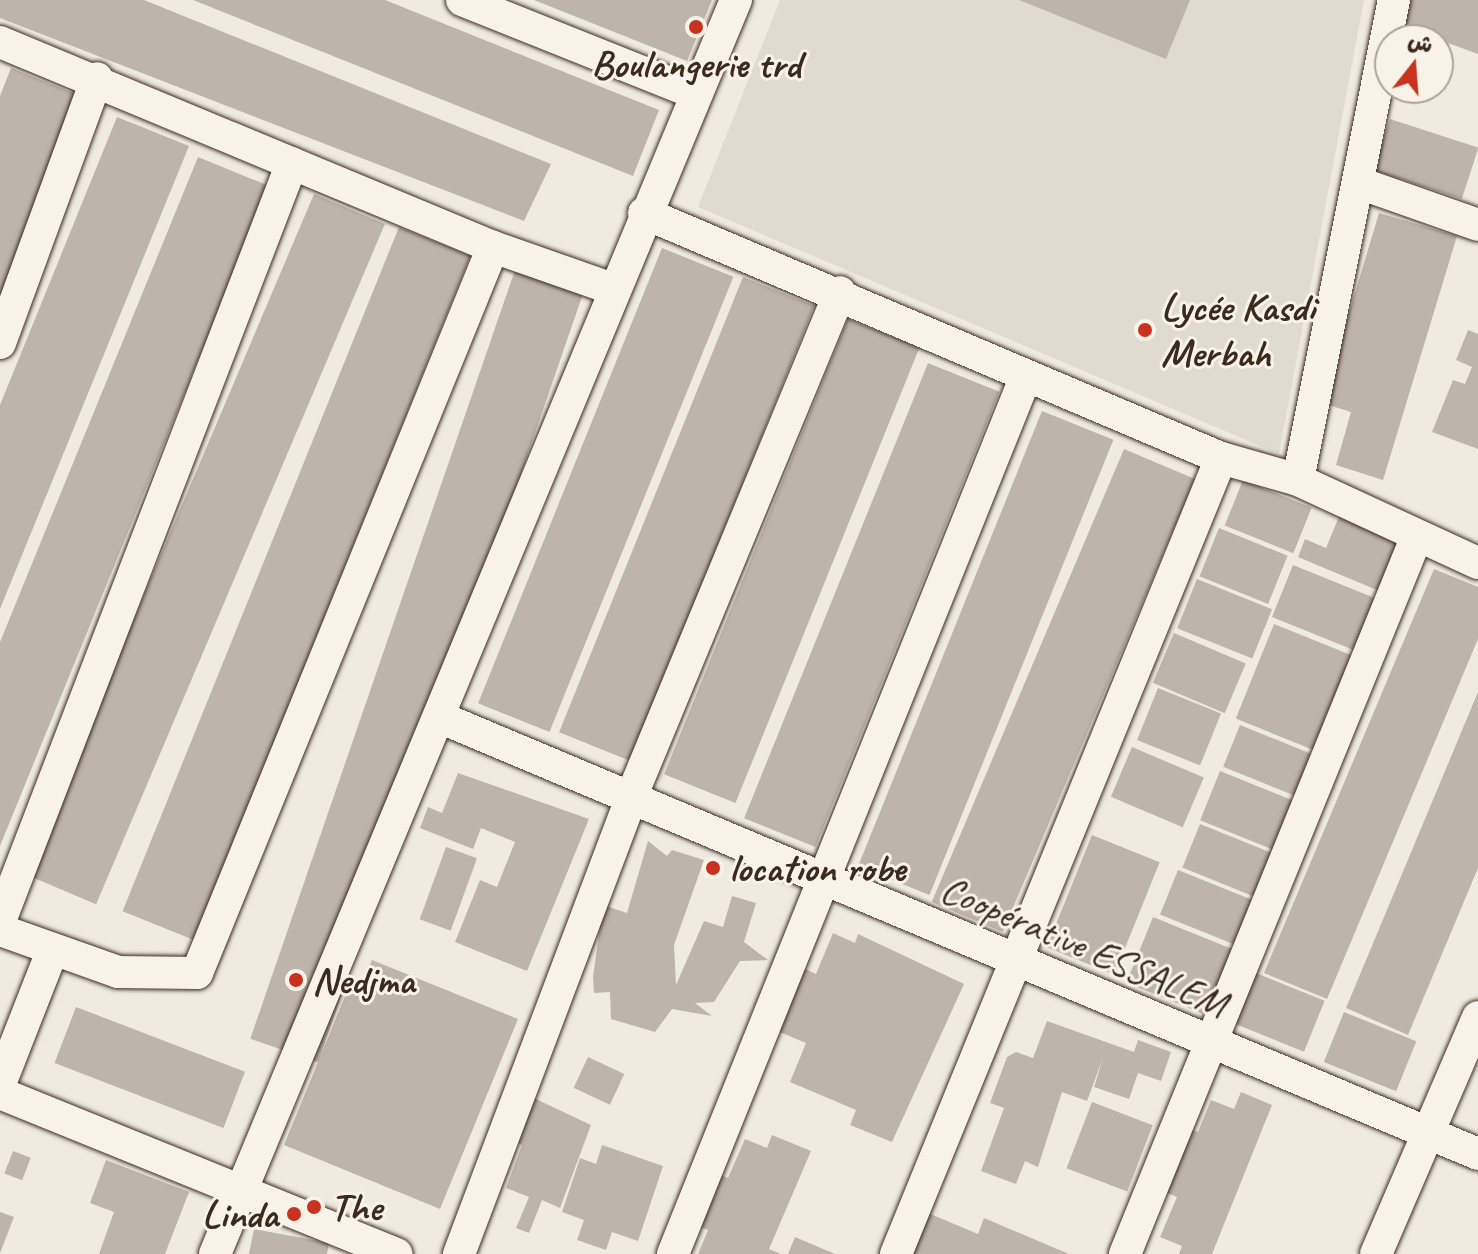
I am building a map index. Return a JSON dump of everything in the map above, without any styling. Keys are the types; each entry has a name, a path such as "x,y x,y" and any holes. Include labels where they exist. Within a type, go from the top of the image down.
{"street":[{"path":"462,0 695,93"},
{"path":"215,1254 439,717 644,213 736,0"},
{"path":"1298,480 1394,0"},
{"path":"0,42 97,78 493,247 613,289"},
{"path":"0,343 97,78"},
{"path":"0,921 292,163"},
{"path":"1359,183 1478,225"},
{"path":"644,213 840,292 1026,376 1221,458 1298,480 1478,563"},
{"path":"0,930 51,954 118,972 197,973 493,247"},
{"path":"459,1254 632,795 840,292"},
{"path":"673,1254 821,878 1026,376"},
{"path":"896,1254 1221,458"},
{"path":"1125,1254 1417,536"},
{"name":"Coopérative ESSALEM","path":"439,717 632,795 1015,964 1478,1154"},
{"path":"0,1084 51,954"},
{"path":"1376,1254 1478,1017"},
{"path":"0,1093 397,1254"}],"shaded area":[{"name":"Lycée Kasdi Merbah","path":"780,0 1364,0 1279,454 698,207"}],"building":[{"path":"0,0 144,0 551,164 524,221 0,18"},
{"path":"193,0 385,0 659,110 633,176"},
{"path":"534,0 712,0 687,61"},
{"path":"1019,0 1190,0 1166,59"},
{"path":"1405,0 1478,0 1478,54 1454,45 1454,24 1396,24"},
{"path":"11,68 83,97 0,300 0,96"},
{"path":"117,117 189,146 0,609 0,405"},
{"path":"1390,119 1478,148 1462,199 1373,170"},
{"path":"198,157 269,186 0,846 0,642"},
{"path":"314,194 385,224 96,904 25,874"},
{"path":"1379,213 1457,236 1383,480 1336,465 1351,412 1322,403"},
{"path":"399,227 470,256 194,940 123,911"},
{"path":"662,248 733,277 549,732 478,703"},
{"path":"515,270 583,293 318,1062 250,1039"},
{"path":"743,277 814,306 630,761 559,732"},
{"path":"848,319 919,348 735,803 664,774"},
{"path":"1468,330 1478,334 1478,449 1432,432 1453,380 1465,384 1472,367 1456,360"},
{"path":"928,363 999,392 815,847 744,818"},
{"path":"1042,411 1113,440 929,895 858,866"},
{"path":"1124,449 1195,479 1003,932 932,902"},
{"path":"1243,480 1312,508 1293,553 1225,525"},
{"path":"1341,512 1406,539 1384,593 1298,557 1305,539 1326,548"},
{"path":"1219,528 1288,556 1268,604 1200,576"},
{"path":"1293,565 1380,600 1359,652 1272,617"},
{"path":"1434,569 1478,587 1478,639 1327,999 1264,973"},
{"path":"1197,579 1272,609 1252,658 1177,628"},
{"path":"1274,624 1355,657 1316,751 1236,719"},
{"path":"1174,633 1246,663 1225,713 1153,683"},
{"path":"1158,688 1221,713 1200,765 1137,740"},
{"path":"1478,692 1478,868 1408,1035 1346,1008"},
{"path":"1240,725 1314,755 1297,797 1223,767"},
{"path":"1132,747 1204,777 1183,827 1111,797"},
{"path":"1220,771 1296,802 1276,851 1200,820"},
{"path":"458,773 589,819 527,971 455,942 480,880 497,887 515,842 481,828 473,849 420,828 428,807 442,813"},
{"path":"1200,824 1275,854 1257,898 1182,868"},
{"path":"1092,835 1160,862 1114,975 1047,947"},
{"path":"648,841 667,856 672,850 704,860 674,945 676,985 704,921 723,927 732,896 756,903 744,942 768,960 740,961 714,1002 695,1003 712,1016 672,1009 655,1032 611,1019 610,992 594,993 593,977 603,905 627,913"},
{"path":"446,847 477,858 451,931 420,919"},
{"path":"1178,870 1255,901 1237,946 1160,915"},
{"path":"1153,917 1238,951 1212,1017 1126,983"},
{"path":"833,933 855,943 858,934 964,984 892,1142 850,1125 856,1110 790,1082 806,1043 775,1030 801,967 816,974"},
{"path":"372,960 518,1019 440,1209 284,1145 350,984 361,989"},
{"path":"1256,973 1325,1001 1304,1052 1235,1024"},
{"path":"76,1007 245,1072 223,1128 54,1063"},
{"path":"1344,1012 1416,1041 1396,1091 1324,1062"},
{"path":"1047,1021 1134,1052 1138,1040 1171,1052 1161,1081 1138,1073 1129,1099 1094,1087 1103,1058 1087,1101 1062,1092 1038,1167 1025,1161 1016,1184 981,1171 1004,1108 990,1103 1007,1057 1016,1052 1033,1058"},
{"path":"588,1057 624,1074 610,1105 574,1088"},
{"path":"1241,1092 1272,1105 1212,1254 1179,1254 1182,1246 1160,1237 1177,1197 1155,1188 1180,1125 1198,1132 1211,1100 1234,1109"},
{"path":"523,1093 591,1125 560,1208 542,1200 529,1233 516,1228 529,1197 506,1188 522,1145 505,1138"},
{"path":"1092,1102 1153,1125 1127,1192 1067,1168"},
{"path":"772,1135 811,1151 769,1249 781,1254 698,1254 708,1230 692,1224 714,1172 728,1178 745,1139 767,1148"},
{"path":"602,1145 663,1166 638,1241 612,1232 606,1250 577,1240 584,1220 562,1212 580,1158 596,1164"},
{"path":"13,1151 31,1158 22,1180 4,1173"},
{"path":"106,1160 189,1192 165,1254 99,1254 114,1212 90,1203"},
{"path":"0,1212 14,1217 0,1253"},
{"path":"928,1213 978,1234 984,1218 1069,1254 911,1254"},
{"path":"254,1229 329,1243 327,1254 249,1254"},
{"path":"795,1237 835,1254 788,1254"}],"place":[{"name":"Boulangerie trd","path":"696,27"},
{"name":"Lycée Kasdi Merbah","path":"1145,330"},
{"name":"location robe","path":"713,868"},
{"name":"Nedjma","path":"296,980"},
{"name":"The","path":"314,1207"},
{"name":"Linda","path":"294,1214"}]}
